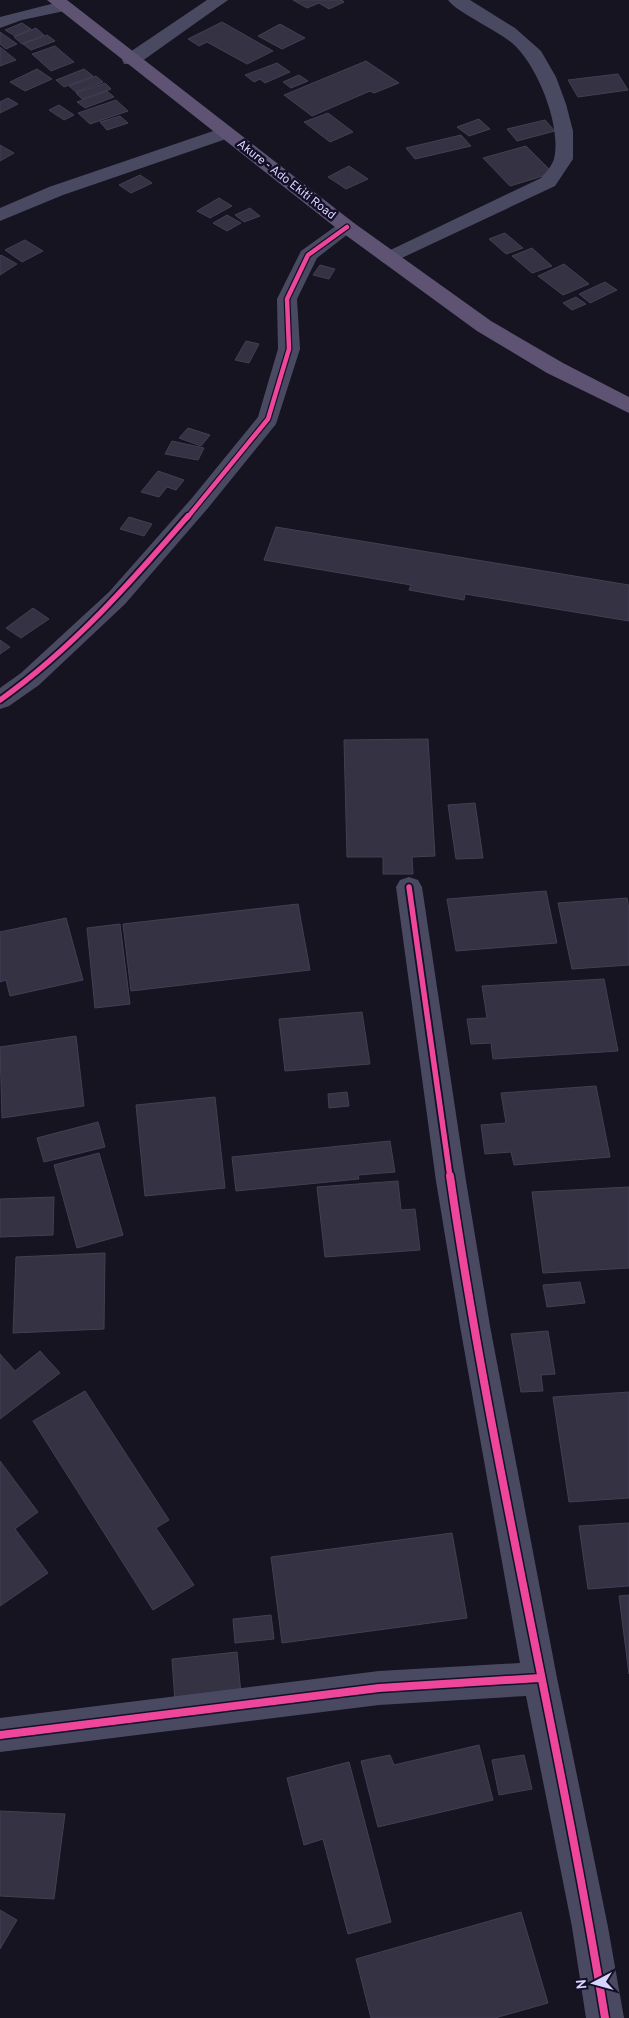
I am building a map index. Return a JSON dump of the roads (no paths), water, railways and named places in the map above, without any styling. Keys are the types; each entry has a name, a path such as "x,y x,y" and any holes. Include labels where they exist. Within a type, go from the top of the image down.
{"main road":[{"name":"Akure - Ado Ekiti Road","path":"60,3 347,227 484,326 555,368 629,406"}],"street":[{"path":"131,60 219,0"},
{"path":"389,258 548,182 564,158 561,122 550,88 533,54 501,26 457,0"},
{"path":"0,22 60,3"},
{"path":"0,215 56,191 226,133"},
{"path":"0,700 30,679 117,598 200,503 268,419 289,349 287,299 308,255 347,227"},
{"path":"410,887 451,1181 540,1678 590,1927 605,2018"},
{"path":"0,1735 380,1688 540,1678"}]}
